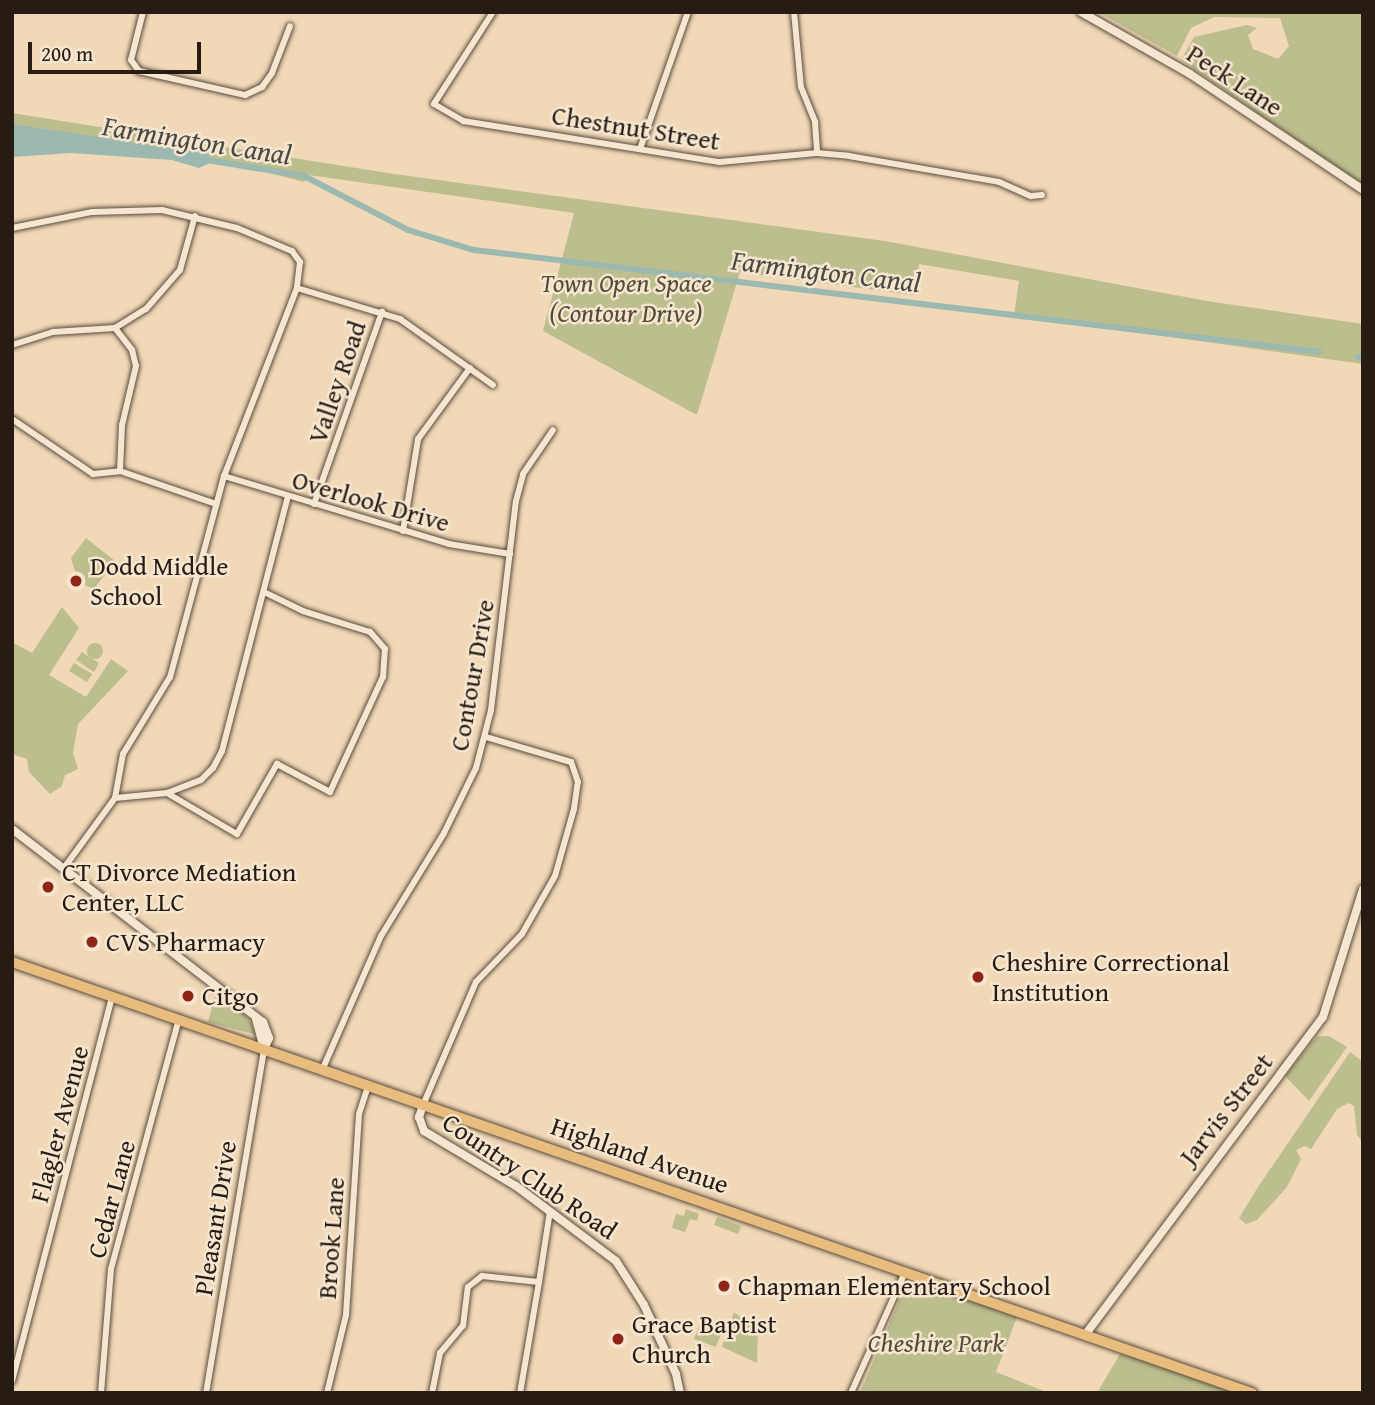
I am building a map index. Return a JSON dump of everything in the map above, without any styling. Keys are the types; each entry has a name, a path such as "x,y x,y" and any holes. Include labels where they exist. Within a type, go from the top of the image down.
{"highway":[{"name":"Highland Avenue","path":"12,962 1252,1393"}],"street":[{"path":"143,12 131,60 139,71 245,95 262,87 272,73 290,26"},
{"name":"Chestnut Street","path":"493,12 434,104 463,121 720,163 817,153 999,182 1031,196 1042,195"},
{"path":"794,12 801,87 815,122 817,153"},
{"name":"Peck Lane","path":"1081,12 1190,74 1363,190"},
{"path":"640,149 685,13"},
{"path":"12,228 125,209 195,216 292,251 300,262 297,288 224,476 173,668 123,754 115,797 64,868"},
{"path":"12,345 53,332 115,328 146,309 180,270 195,216"},
{"path":"297,288 382,312 426,335 493,385"},
{"name":"Valley Road","path":"314,504 382,312"},
{"path":"115,328 132,350 136,366 122,425 120,471"},
{"path":"403,531 418,439 470,368"},
{"path":"12,419 93,474 120,471 216,504"},
{"name":"Contour Drive","path":"323,1068 381,936 450,822 486,737 523,474 553,430"},
{"name":"Overlook Drive","path":"224,476 403,531 510,554"},
{"path":"115,797 167,793 201,780 222,751 288,496"},
{"path":"167,793 237,834 277,764 330,792 383,677 385,649 370,632 303,611 264,592"},
{"path":"423,1105 475,982 522,934 555,876 574,809 578,782 571,762 486,737"},
{"path":"12,829 256,1019 264,1049"},
{"name":"Jarvis Street","path":"1085,1335 1323,1017 1363,890"},
{"name":"Flagler Avenue","path":"12,1381 112,998"},
{"name":"Cedar Lane","path":"101,1393 111,1269 179,1019"},
{"name":"Pleasant Drive","path":"206,1393 264,1049"},
{"name":"Brook Lane","path":"327,1393 346,1315 359,1114 368,1086"},
{"name":"Country Club Road","path":"423,1105 420,1126 424,1131 550,1211 621,1266 673,1367 680,1393"},
{"path":"520,1393 550,1211"},
{"path":"851,1393 905,1272"},
{"path":"432,1393 440,1353 463,1326 468,1287 482,1276 539,1282"}],"green space":[{"path":"1098,12 1363,12 1363,186 1181,60 1194,37 1247,25 1257,28 1248,35 1253,49 1278,59 1289,46 1280,18 1214,17 1191,28 1177,56"},
{"name":"Town Open Space (Contour Drive)","path":"12,113 394,174 885,241 1207,301 1363,324 1363,364 1014,315 1019,281 919,264 914,295 740,272 697,415 543,331 574,213 309,175 304,182 262,171 86,145 12,131"},
{"path":"86,538 115,561 94,589 78,582 71,558"},
{"path":"62,607 79,628 49,675 86,697 111,659 128,671 78,724 73,753 78,769 65,775 62,786 50,794 29,772 27,759 12,754 12,642 32,653"},
{"path":"95,643 101,645 101,657 95,659 89,657 87,651 89,645"},
{"path":"82,652 99,663 94,672 76,660"},
{"path":"74,663 92,674 87,682 69,671"},
{"path":"216,993 248,1018 257,1035 208,1022"},
{"path":"1317,1036 1329,1036 1347,1047 1309,1101 1285,1076"},
{"path":"1350,1052 1363,1062 1363,1142 1357,1135 1354,1106 1349,1103 1337,1109 1311,1149 1305,1146 1296,1150 1301,1159 1287,1187 1257,1220 1246,1224 1239,1218"},
{"path":"686,1209 699,1214 697,1221 690,1219 685,1232 672,1228 676,1214 684,1216"},
{"path":"717,1217 741,1226 738,1234 714,1225"},
{"name":"Cheshire Park","path":"913,1281 1017,1317 996,1372 1049,1393 860,1393 905,1287"},
{"path":"734,1312 758,1330 757,1363 722,1347"},
{"path":"700,1324 723,1329 716,1347 694,1339"},
{"path":"1120,1354 1130,1356 1235,1393 1097,1393"}],"water":[{"path":"12,124 209,154 208,164 199,168 172,160 71,153 12,157"}],"waterway":[{"name":"Farmington Canal","path":"201,159 304,176 408,230 474,250 1319,352"},
{"name":"Farmington Canal","path":"1358,357 1363,358"}],"place":[{"name":"Dodd Middle School","path":"76,581"},
{"name":"CT Divorce Mediation Center, LLC","path":"48,887"},
{"name":"CVS Pharmacy","path":"92,942"},
{"name":"Cheshire Correctional Institution","path":"978,977"},
{"name":"Citgo","path":"188,996"},
{"name":"Chapman Elementary School","path":"724,1286"},
{"name":"Grace Baptist Church","path":"618,1339"}]}
